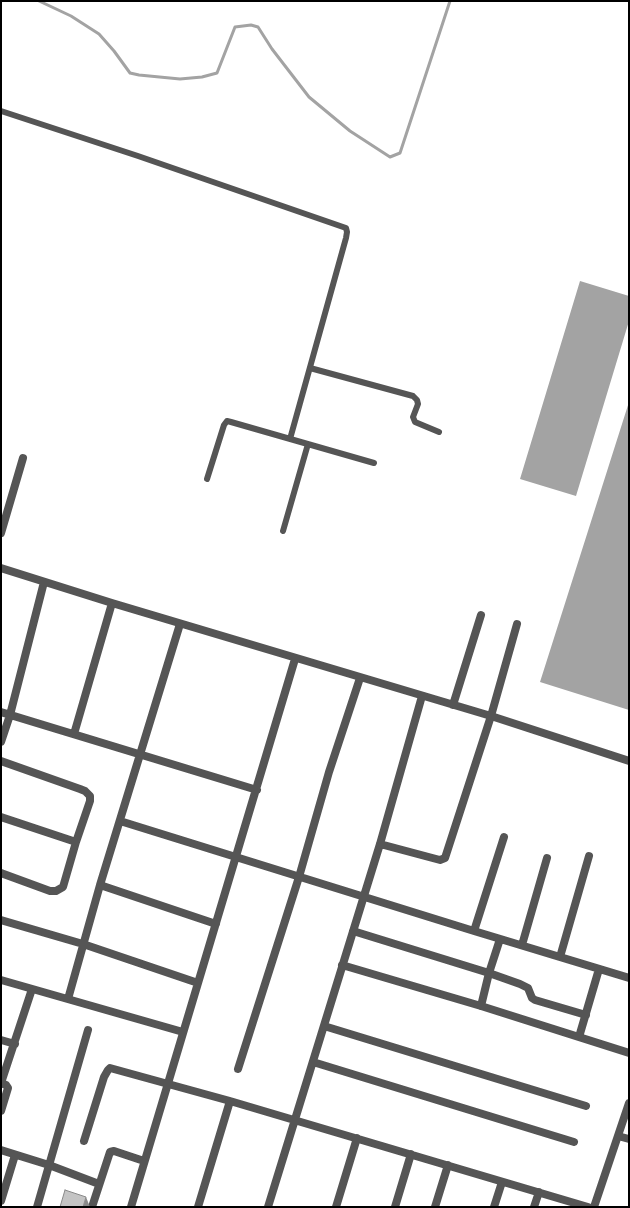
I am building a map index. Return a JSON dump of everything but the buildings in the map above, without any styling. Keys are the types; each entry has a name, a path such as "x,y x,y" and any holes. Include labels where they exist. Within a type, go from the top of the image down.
{"street":[{"path":"1,533 23,458"},
{"path":"1,568 112,604 490,716 629,761"},
{"path":"1,742 10,715 44,582"},
{"path":"74,734 112,604"},
{"path":"453,705 481,615"},
{"path":"68,1000 100,885 180,624"},
{"path":"380,844 440,860 445,858 490,716 517,624"},
{"path":"131,1207 295,659"},
{"path":"238,1069 299,877 329,772 360,678"},
{"path":"268,1207 296,1121 342,965 380,844 422,696"},
{"path":"1,712 256,790"},
{"path":"1,761 80,788 90,796 63,887 60,890 50,891 1,873"},
{"path":"1,816 76,842"},
{"path":"120,821 474,932 629,978"},
{"path":"474,932 504,837"},
{"path":"560,957 589,856"},
{"path":"522,945 546,858"},
{"path":"100,885 216,924"},
{"path":"1,920 83,944 198,983"},
{"path":"353,931 489,973 525,986 532,998 535,1000 586,1015"},
{"path":"481,1006 489,973 500,939"},
{"path":"342,965 481,1006 629,1053"},
{"path":"579,1037 599,969"},
{"path":"1,980 183,1032"},
{"path":"1,1111 8,1088 6,1085 1,1083 32,989"},
{"path":"324,1026 586,1106"},
{"path":"37,1207 88,1030"},
{"path":"1,1040 15,1044"},
{"path":"313,1062 574,1142"},
{"path":"84,1141 104,1077 110,1068 230,1101 588,1207"},
{"path":"198,1207 230,1101"},
{"path":"594,1207 629,1103"},
{"path":"618,1136 629,1139"},
{"path":"336,1207 357,1138"},
{"path":"1,1150 49,1165 99,1184"},
{"path":"92,1207 110,1152 114,1151 144,1161"},
{"path":"395,1207 411,1154"},
{"path":"1,1201 15,1155"},
{"path":"435,1207 448,1165"},
{"path":"494,1207 502,1182"},
{"path":"534,1207 539,1192"}],"lane":[{"path":"1,111 138,156 346,228 346,238 290,439"},
{"path":"310,368 413,396 417,400 418,404 413,417 415,422 439,432"},
{"path":"207,479 224,425 227,421 374,463"},
{"path":"283,531 308,444"}],"shaded area":[{"path":"580,281 629,296 629,321 576,496 520,479"},
{"path":"629,402 629,710 540,682"}],"waterway":[{"path":"39,1 71,16 99,34 130,73 139,75 180,79 202,77 217,73 235,27 251,25 258,27 272,49 309,97 350,131 390,157 400,153 450,1"}]}
